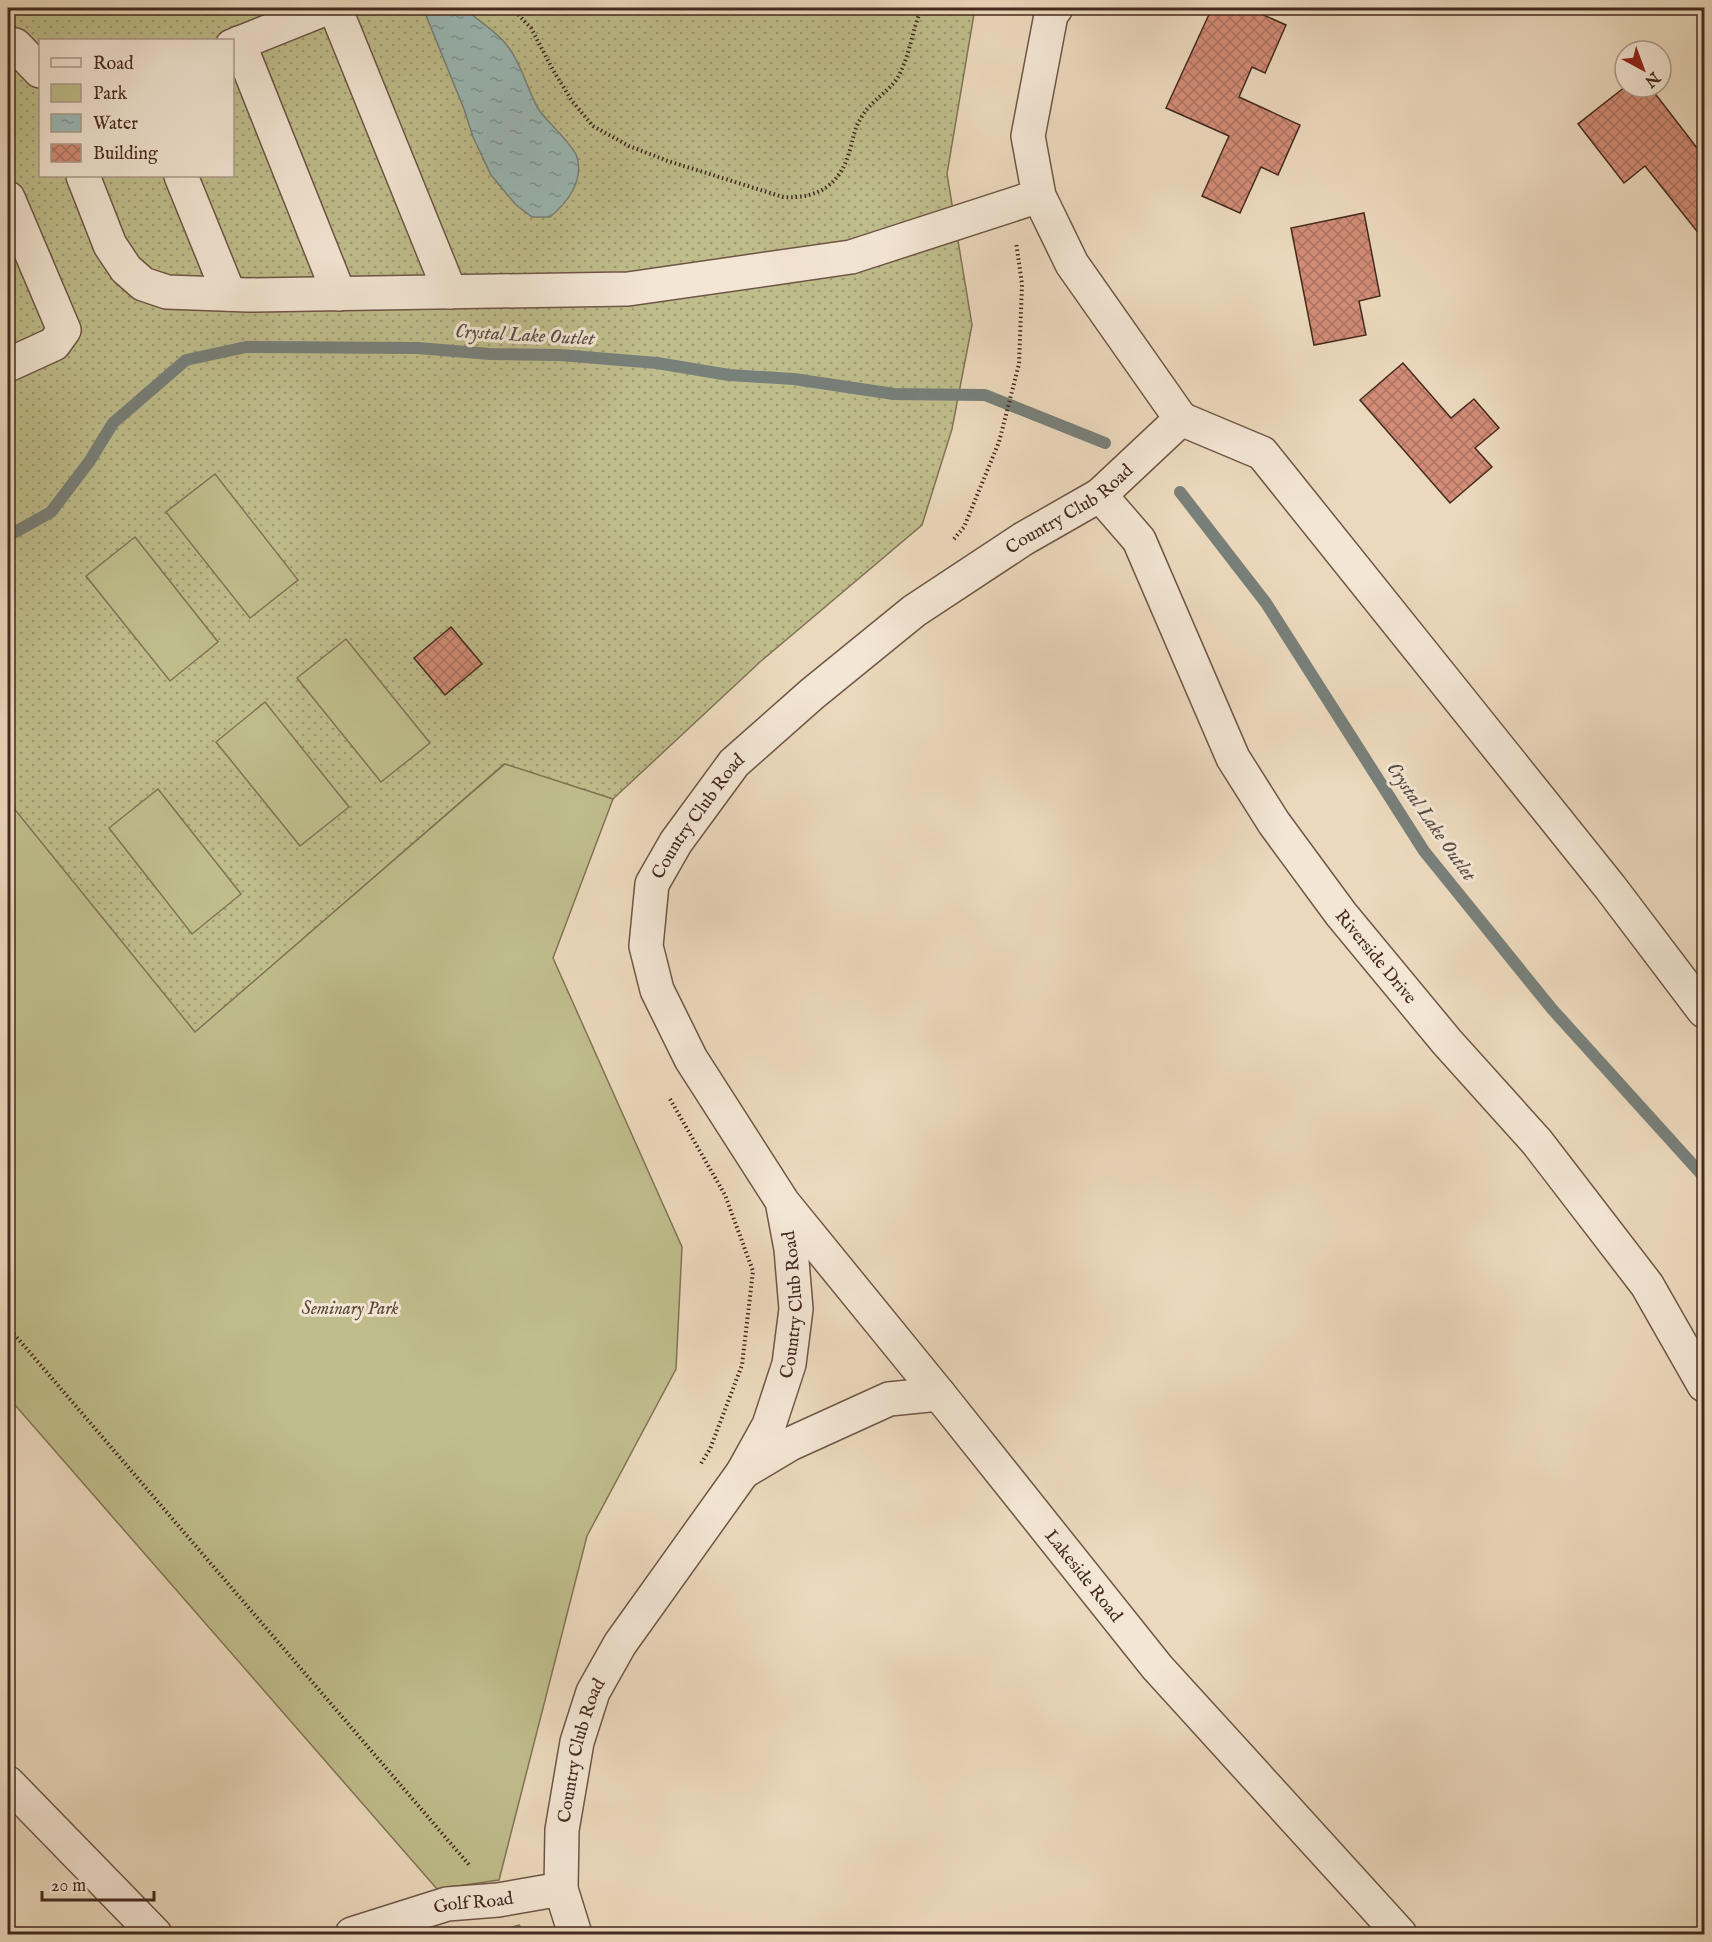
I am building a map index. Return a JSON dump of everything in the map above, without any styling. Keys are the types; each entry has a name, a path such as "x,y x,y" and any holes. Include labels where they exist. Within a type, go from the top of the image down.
{"street":[{"path":"327,8 236,45 339,294"},
{"path":"335,8 450,292"},
{"path":"1056,8 1051,15 1028,136 1039,196 1072,264 1181,419 1263,453 1595,869 1704,1011"},
{"path":"8,43 15,45 39,71"},
{"path":"83,177 110,245 126,269 142,284 167,292 229,294 628,288 851,257 1039,196"},
{"path":"181,177 229,294"},
{"path":"8,198 64,330 54,344 8,365"},
{"name":"Country Club Road","path":"575,1935 561,1889 562,1830 577,1742 593,1692 620,1644 743,1472 769,1425 789,1364 796,1309 791,1249 782,1201 691,1059 657,990 646,946 652,884 676,842 734,763 812,694 914,611 1023,538 1100,495 1181,419"},
{"name":"Riverside Drive","path":"1100,495 1139,540 1233,758 1274,823 1341,914 1447,1042 1537,1142 1647,1285 1704,1384"},
{"name":"Lakeside Road","path":"782,1201 1157,1667 1400,1935"},
{"path":"743,1472 790,1444 889,1399 939,1394"},
{"path":"8,1783 155,1935"},
{"name":"Golf Road","path":"352,1935 447,1904 498,1900 561,1889"}],"path":[{"path":"512,8 531,28 572,101 593,126 629,146 668,161 783,197 801,198 830,186 840,174 856,126 866,109 898,77 922,8"},
{"path":"1002,429 1015,380"},
{"path":"8,1327 498,1900"}],"green space":[{"path":"8,8 975,8 947,174 972,325 952,429 922,525 760,662 613,799 504,764 195,1033 10,804 8,793"},
{"path":"215,474 298,580 250,618 166,512"},
{"path":"135,537 218,642 170,681 86,576"},
{"path":"346,639 430,743 381,782 297,678"},
{"path":"265,702 349,807 300,846 216,742"},
{"name":"Seminary Park","path":"505,764 613,799 553,958 682,1247 676,1369 587,1536 499,1880 437,1889 8,1397 8,801 195,1032"},
{"path":"158,789 241,894 192,934 109,828"},
{"path":"519,1925 526,1934 488,1934"}],"water":[{"path":"423,8 465,8 499,37 514,55 539,110 575,152 579,166 576,183 568,198 550,217 532,217 516,205 491,175 473,137"}],"building":[{"path":"1212,8 1248,8 1286,25 1265,73 1252,67 1239,97 1300,125 1278,175 1261,167 1240,213 1202,196 1229,136 1166,108"},
{"path":"1613,96 1613,99 1659,99 1704,157 1704,232 1700,235 1645,166 1624,183 1578,124"},
{"path":"1364,213 1380,296 1359,301 1366,335 1314,345 1291,228"},
{"path":"1403,363 1451,418 1474,399 1499,428 1475,448 1492,467 1450,503 1360,400"},
{"path":"451,627 482,664 445,695 414,658"}],"waterway":[{"name":"Crystal Lake Outlet","path":"8,536 51,512 89,462 113,423 186,360 246,347 418,348 490,354 560,355 657,363 729,375 794,379 894,394 985,395 1105,443"},
{"name":"Crystal Lake Outlet","path":"1180,492 1266,603 1424,851 1552,1009 1704,1177"}]}
